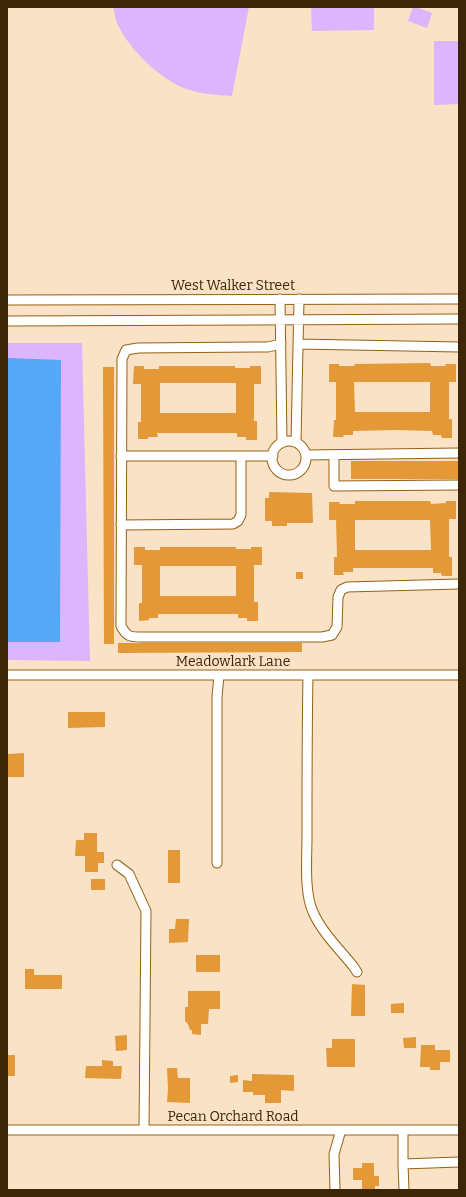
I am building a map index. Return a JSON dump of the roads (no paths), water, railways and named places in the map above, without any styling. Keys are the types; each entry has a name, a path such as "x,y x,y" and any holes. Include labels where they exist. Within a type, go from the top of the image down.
{"street":[{"name":"West Walker Street","path":"7,300 459,298"},
{"path":"280,299 282,443"},
{"path":"296,442 299,299"},
{"path":"7,321 459,319"},
{"path":"459,346 268,346 138,348 126,350 122,359 121,626 125,633 132,637 322,637 332,635 337,627 338,598 342,590 347,587 459,584"},
{"path":"291,441 296,442 301,445 306,455 304,466 302,470 292,475 282,473 277,470 274,465 274,450 282,443 291,441"},
{"path":"306,455 459,453"},
{"path":"334,455 334,486 459,486"},
{"path":"121,456 273,456"},
{"path":"121,525 233,524 238,521 241,515 241,456"},
{"name":"Meadowlark Lane","path":"7,675 459,675"},
{"path":"217,862 217,696 219,675"},
{"path":"308,675 307,871 309,902 320,924 357,972"},
{"path":"117,865 129,874 146,911 144,1130"},
{"name":"Pecan Orchard Road","path":"7,1130 459,1130"},
{"path":"335,1190 334,1154 341,1130"},
{"path":"403,1130 404,1190"},
{"path":"403,1164 459,1162"}],"water":[{"path":"7,358 61,360 60,642 7,642"}]}
